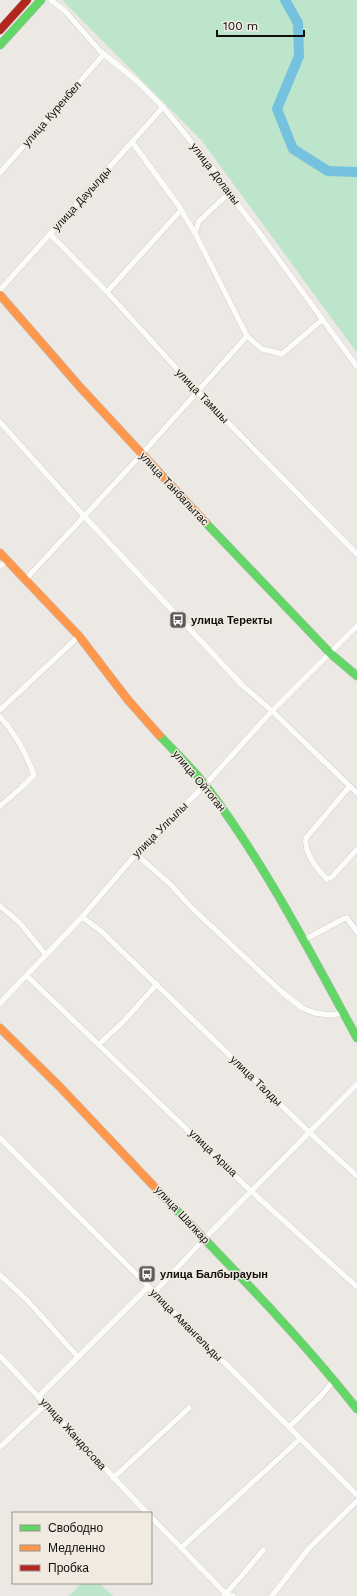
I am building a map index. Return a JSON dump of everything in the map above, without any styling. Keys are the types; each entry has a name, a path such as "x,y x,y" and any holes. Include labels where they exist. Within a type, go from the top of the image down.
{"main road":[{"path":"0,30 3,22 27,0"},
{"path":"0,46 40,0"},
{"name":"улица Танбалытас","path":"0,295 31,332 142,455 331,654 357,676"},
{"name":"улица Ойтоган","path":"0,553 79,636 128,700 205,785 239,832 304,940 357,1038"},
{"name":"улица Шалкар","path":"0,1028 60,1087 271,1308 353,1400 357,1409"}],"street":[{"name":"улица Доланы","path":"51,0 65,11 104,54 137,81 163,107 215,171 357,367"},
{"name":"улица Куренбел","path":"0,174 104,54"},
{"name":"улица Дауылды","path":"0,290 163,107"},
{"path":"132,142 179,206 195,233 247,336 262,349 282,354 323,319"},
{"path":"195,233 200,220 230,192"},
{"path":"107,292 181,210"},
{"name":"улица Тамшы","path":"50,234 107,292 197,391 357,554"},
{"path":"25,580 142,455 247,336"},
{"path":"0,422 84,516 243,686 272,711 357,793"},
{"path":"0,566 8,561"},
{"name":"улица Улгылы","path":"0,1003 82,917 136,854 205,785 272,711 331,654 357,626"},
{"path":"0,710 79,636"},
{"path":"0,717 12,729 23,749 34,775 22,788 0,806"},
{"path":"350,786 306,838 305,847 318,870 327,879 332,877 357,849"},
{"path":"136,854 170,884 193,909 282,992 302,1008 316,1013 330,1015 344,1013"},
{"path":"0,906 20,923 46,956"},
{"name":"улица Талды","path":"82,917 101,931 310,1133 357,1176"},
{"path":"304,940 347,918 357,932"},
{"name":"улица Арша","path":"27,976 251,1191 357,1287"},
{"path":"99,1044 124,1022 156,984"},
{"path":"154,1293 204,1239 357,1084"},
{"name":"улица Амангельды","path":"0,1138 357,1495"},
{"path":"0,1274 28,1301 78,1357"},
{"path":"39,1396 148,1287"},
{"name":"улица Жандосова","path":"0,1356 146,1512"},
{"path":"289,1427 309,1408 334,1380"},
{"path":"0,1447 46,1404"},
{"path":"113,1478 188,1408"},
{"path":"181,1548 300,1439"},
{"path":"272,1596 309,1548 357,1501"},
{"path":"152,1518 225,1595 233,1596"},
{"path":"225,1595 263,1550"}],"green space":[{"path":"62,0 357,0 357,353 202,141"},
{"path":"81,1584 100,1584 113,1596 69,1596"}],"waterway":[{"path":"285,0 298,23 299,56 277,109 293,149 328,171 357,172"}],"traffic: fast":[{"path":"0,45 41,0"},
{"path":"205,522 331,654 357,676"},
{"path":"159,735 206,786 248,846 286,909 357,1038"},
{"path":"165,1198 288,1327 357,1409"}],"traffic: slow":[{"path":"0,295 80,387 205,522"},
{"path":"0,553 79,636 128,700 159,735"},
{"path":"0,1028 60,1087 165,1198"}],"traffic: jam":[{"path":"0,30 27,0"}],"place":[{"name":"улица Теректы","path":"178,620"},
{"name":"улица Балбырауын","path":"147,1274"}]}
